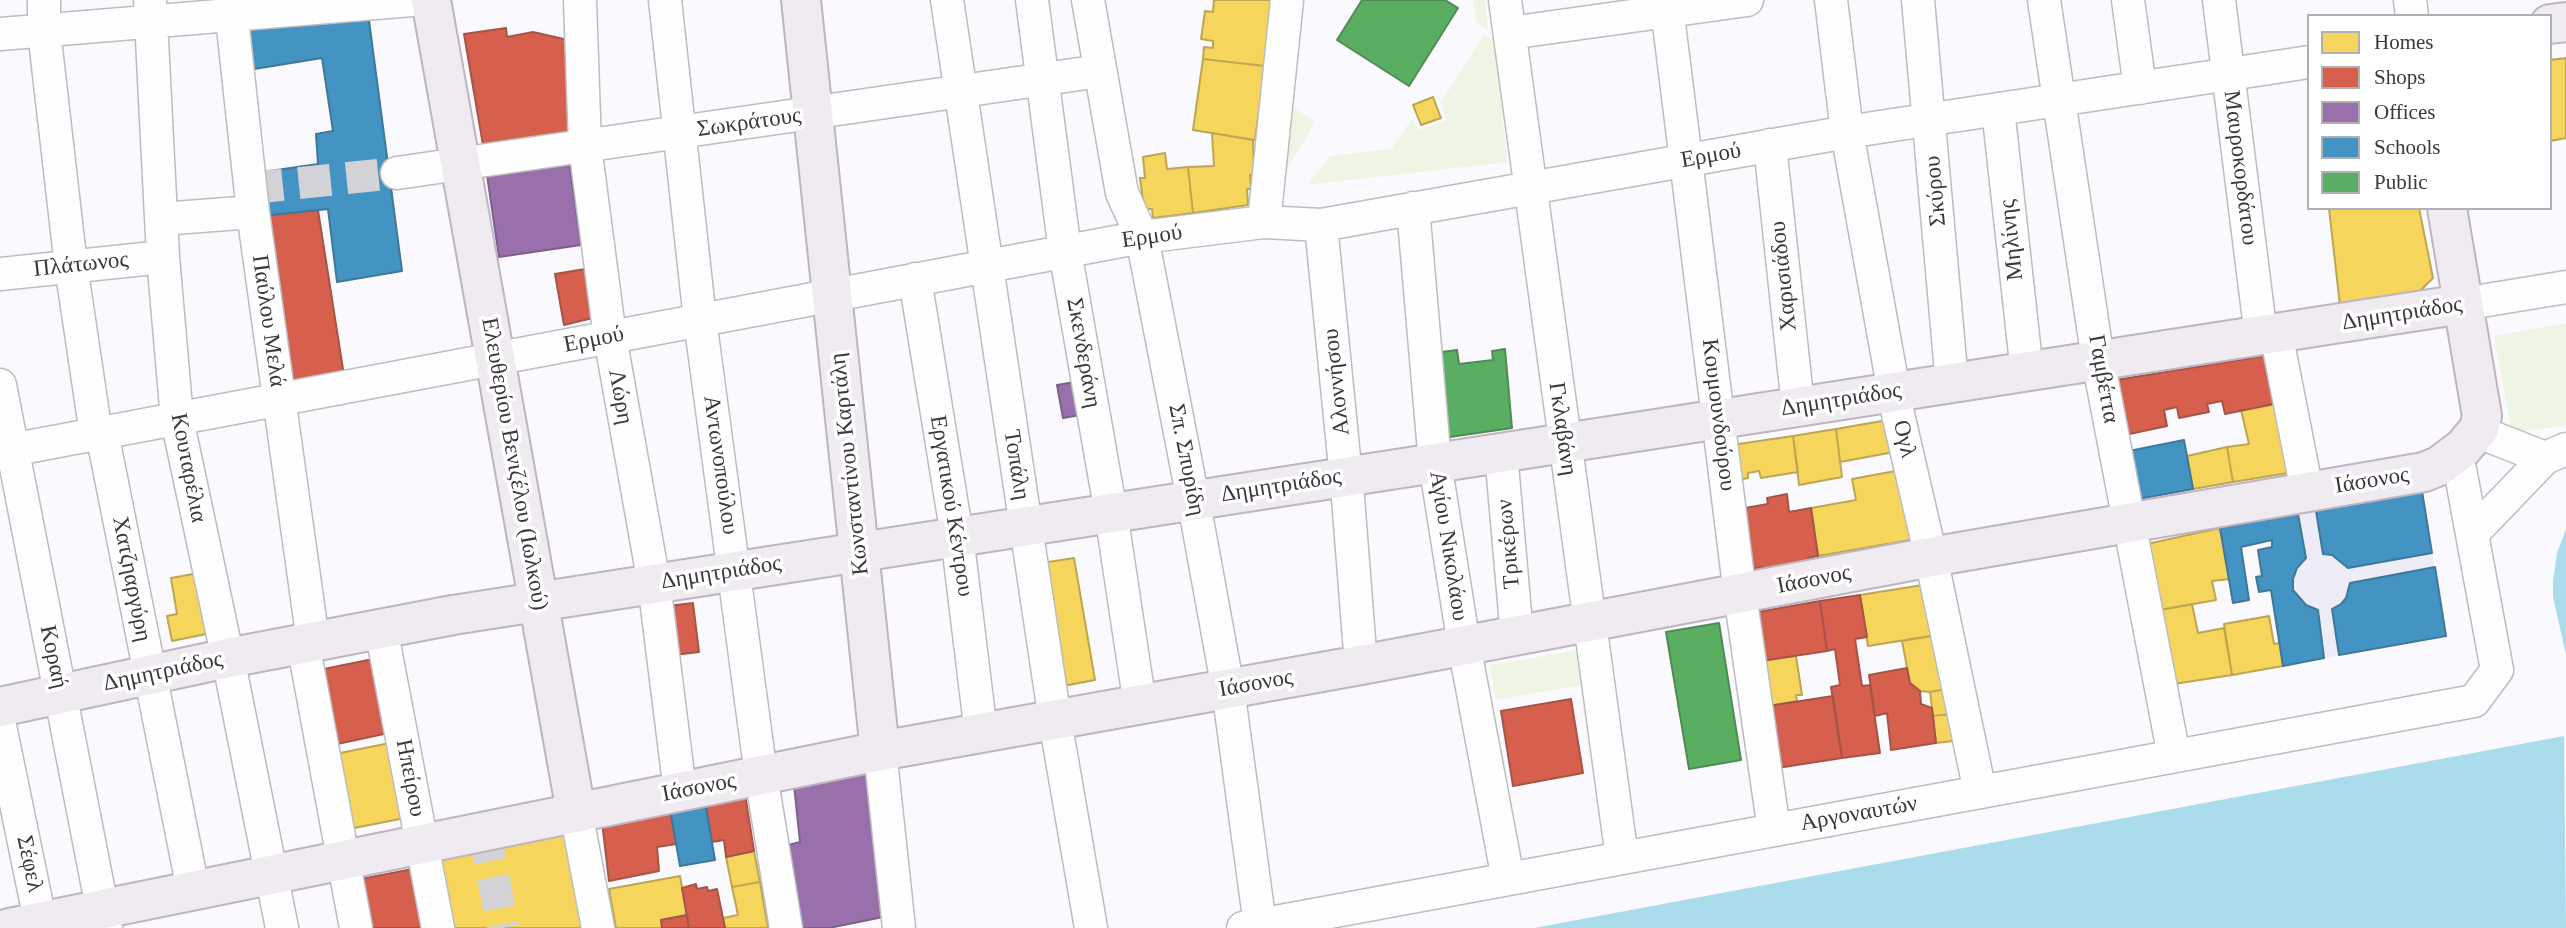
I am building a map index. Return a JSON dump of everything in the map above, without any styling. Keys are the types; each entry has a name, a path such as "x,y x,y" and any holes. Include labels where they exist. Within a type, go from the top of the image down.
{"main road":[{"name":"Ελευθερίου Βενιζέλου (Ιωλκού)","path":"431,0 576,812"},
{"name":"Κωνσταντίνου Καρτάλη","path":"802,0 880,751"},
{"path":"2446,210 2486,426"},
{"name":"Δημητριάδος","path":"0,707 308,642 539,601 2463,304"},
{"name":"Ιάσονος","path":"25,924 104,918 193,889 880,751 1361,665 1931,557 2432,470 2452,458 2468,444 2479,429 2486,426"}],"street":[{"path":"0,34 44,15 412,0"},
{"name":"Λώρη","path":"580,0 585,146 610,337 653,583 680,791"},
{"name":"Αντωνοπούλου","path":"666,0 700,320 761,775 786,928"},
{"name":"Τοπάλη","path":"947,0 1055,720 1091,928"},
{"name":"Σκενδεράνη","path":"1032,0 1045,79 1065,251 1111,513 1140,705"},
{"name":"Σπ. Σπυρίδη","path":"1088,0 1122,193 1142,237 1228,689 1252,926"},
{"path":"1264,222 1287,0"},
{"name":"Γκλαβάνη","path":"1505,0 1622,858"},
{"path":"1510,33 1667,6 1747,0"},
{"name":"Ογλ","path":"1831,0 1847,132 1894,392 1980,792"},
{"name":"Σκύρου","path":"1918,0 1952,383"},
{"name":"Γαμβέττα","path":"2044,0 2098,360 2174,756"},
{"path":"2127,0 2140,88"},
{"name":"Μαυροκορδάτου","path":"2219,0 2268,334 2307,491"},
{"name":"Κουμουνδούρου","path":"1667,6 1740,594 1774,830"},
{"name":"Παύλου Μελά","path":"230,8 308,642 356,928"},
{"name":"Κουταρέλια","path":"150,11 163,257 177,419 282,928"},
{"name":"Χατζηαργύρη","path":"44,15 71,267 99,434 151,674 193,889"},
{"name":"Ερμού","path":"6,451 1142,237 1264,222 1321,225 1847,132 2307,62"},
{"name":"Σωκράτους","path":"397,173 1100,71"},
{"name":"Μηλίνης","path":"1998,109 2027,372"},
{"name":"Χαρισιάδου","path":"1770,145 1798,407"},
{"name":"Αγίου Νικολάου","path":"1413,208 1434,463 1464,645 1508,879"},
{"path":"161,219 253,212"},
{"name":"Αλοννήσου","path":"1321,225 1346,476 1361,665"},
{"name":"Πλάτωνος","path":"0,274 163,257"},
{"name":"Εργατικού Κέντρου","path":"915,279 957,536 981,733"},
{"name":"Δημητριάδος","path":"2463,304 2566,287"},
{"name":"Κοραή","path":"0,385 6,451 61,694 104,918"},
{"path":"2472,534 2556,454 2486,426"},
{"name":"Τρικέρων","path":"1501,453 1517,636"},
{"path":"2460,469 2472,534"},
{"name":"Αργοναυτών","path":"1252,926 2474,701 2497,670 2472,534"},
{"name":"Ηπείρου","path":"381,628 438,928"},
{"name":"Σέφελ","path":"0,726 25,924"},
{"name":"Κωνσταντίνου Καρτάλη","path":"880,751 899,928"},
{"name":"Ελευθερίου Βενιζέλου (Ιωλκού)","path":"576,812 598,928"}],"shaded area":[{"path":"2422,491 2446,636 2283,666 2271,590 2259,592 2256,577 2262,576 2258,550 2272,547 2272,540 2241,547 2249,600 2233,603 2220,528"}],"green space":[{"path":"1473,0 1485,0 1488,30 1476,21"},
{"path":"1484,35 1495,41 1507,162 1307,185 1330,156 1391,149 1412,119 1418,130 1446,120 1441,102"},
{"path":"1293,107 1315,122 1286,172"},
{"path":"2566,323 2566,425 2512,433 2494,336"},
{"path":"1584,649 1590,684 1496,700 1490,665"}],"water":[{"path":"2566,529 2566,655 2553,597 2553,581 2557,553"},
{"path":"2564,736 2566,928 1534,928"}],"building: Homes":[{"path":"1214,0 1274,0 1265,66 1203,59 1204,47 1213,48 1213,41 1201,39 1205,11 1213,12"},
{"path":"2566,58 2566,138 2552,141 2552,60"},
{"path":"1203,59 1265,66 1255,140 1193,130"},
{"path":"1433,97 1441,118 1421,125 1413,105"},
{"path":"1212,133 1253,140 1254,176 1250,175 1251,189 1247,189 1248,205 1193,213 1188,167 1214,166"},
{"path":"1165,153 1167,169 1188,167 1193,213 1153,218 1152,209 1144,209 1140,178 1145,178 1143,157"},
{"path":"2329,210 2419,210 2433,278 2415,296 2340,306"},
{"path":"2274,404 2288,473 2233,482 2227,447 2249,444 2241,410"},
{"path":"1888,420 1894,452 1840,462 1836,429"},
{"path":"1836,429 1842,477 1799,485 1793,436"},
{"path":"1793,436 1798,472 1761,478 1759,471 1748,473 1748,478 1729,482 1725,446"},
{"path":"2227,447 2233,482 2193,489 2187,456"},
{"path":"1901,470 1916,539 1818,556 1811,508 1856,500 1852,479"},
{"path":"2220,528 2230,579 2212,581 2216,600 2160,610 2147,544"},
{"path":"1074,558 1095,680 1063,686 1042,563"},
{"path":"199,573 211,633 172,641 167,616 177,614 171,578"},
{"path":"1929,584 1937,635 1868,646 1860,595"},
{"path":"2192,604 2198,633 2224,628 2232,675 2174,684 2160,610"},
{"path":"2269,616 2274,644 2280,643 2283,666 2232,675 2224,624"},
{"path":"1937,635 1946,689 1920,691 1910,683 1902,641"},
{"path":"1796,656 1802,695 1796,695 1797,701 1762,707 1754,662"},
{"path":"1946,689 1950,714 1933,716 1930,692"},
{"path":"1950,714 1953,741 1936,743 1933,716"},
{"path":"395,742 410,817 344,830 330,755"},
{"path":"570,829 584,928 450,928 438,857"},
{"path":"754,851 760,882 732,887 726,857"},
{"path":"680,876 687,915 661,920 662,928 616,928 609,889"},
{"path":"760,882 768,928 725,928 723,918 738,915 732,887"}],"building: Shops":[{"path":"506,28 507,37 533,32 568,40 579,131 483,145 464,34"},
{"path":"318,210 345,382 284,392 260,216"},
{"path":"597,267 605,315 564,325 555,274"},
{"path":"2264,356 2274,404 2225,414 2222,401 2207,404 2209,412 2179,418 2177,407 2164,410 2167,426 2120,436 2110,381"},
{"path":"1787,494 1789,512 1811,508 1818,556 1808,558 1807,565 1764,573 1763,567 1742,571 1734,510 1768,504 1767,498"},
{"path":"1860,595 1867,637 1855,639 1862,686 1870,685 1880,753 1842,758 1831,687 1840,685 1835,649 1827,651 1820,601"},
{"path":"1820,601 1827,651 1754,662 1746,614"},
{"path":"693,603 699,652 666,656 660,607"},
{"path":"378,658 393,732 328,746 314,671"},
{"path":"1907,668 1910,683 1920,691 1921,704 1932,708 1936,743 1891,750 1887,713 1875,716 1869,675"},
{"path":"1833,696 1842,758 1771,769 1762,707"},
{"path":"1571,699 1583,773 1513,786 1501,711"},
{"path":"745,794 754,851 726,857 724,840 712,842 705,802"},
{"path":"670,809 676,844 657,847 659,871 609,881 602,822"},
{"path":"418,868 429,928 365,928 356,880"},
{"path":"696,884 697,889 717,889 725,928 689,928 682,888"},
{"path":"687,915 689,928 662,928 661,920"}],"building: Offices":[{"path":"568,155 581,245 499,257 486,168"},
{"path":"1087,380 1092,413 1063,418 1057,385"},
{"path":"871,772 888,916 829,928 792,928 781,847 800,842 794,785"}],"building: Schools":[{"path":"368,13 402,271 337,282 328,209 260,216 256,173 318,164 316,134 333,131 322,58 248,70 245,22"},
{"path":"2184,440 2193,489 2133,500 2124,452"},
{"path":"2422,491 2432,553 2348,568 2332,555 2323,554 2316,511"},
{"path":"2298,514 2306,558 2297,568 2293,590 2306,605 2318,610 2324,658 2283,666 2271,590 2259,592 2256,577 2262,576 2258,550 2272,547 2272,540 2241,547 2249,600 2233,603 2220,528"},
{"path":"2435,567 2446,636 2339,655 2332,609 2346,598 2350,583"},
{"path":"705,802 715,860 680,866 670,809"}],"building: Public":[{"path":"1362,0 1445,0 1458,8 1409,86 1337,40"},
{"path":"1505,349 1512,428 1443,438 1433,353 1457,350 1459,364 1493,360 1492,351"},
{"path":"1719,623 1741,760 1689,769 1666,632"}],"tunnel":[{"path":"251,188 397,173"},
{"path":"484,830 503,928"}]}
